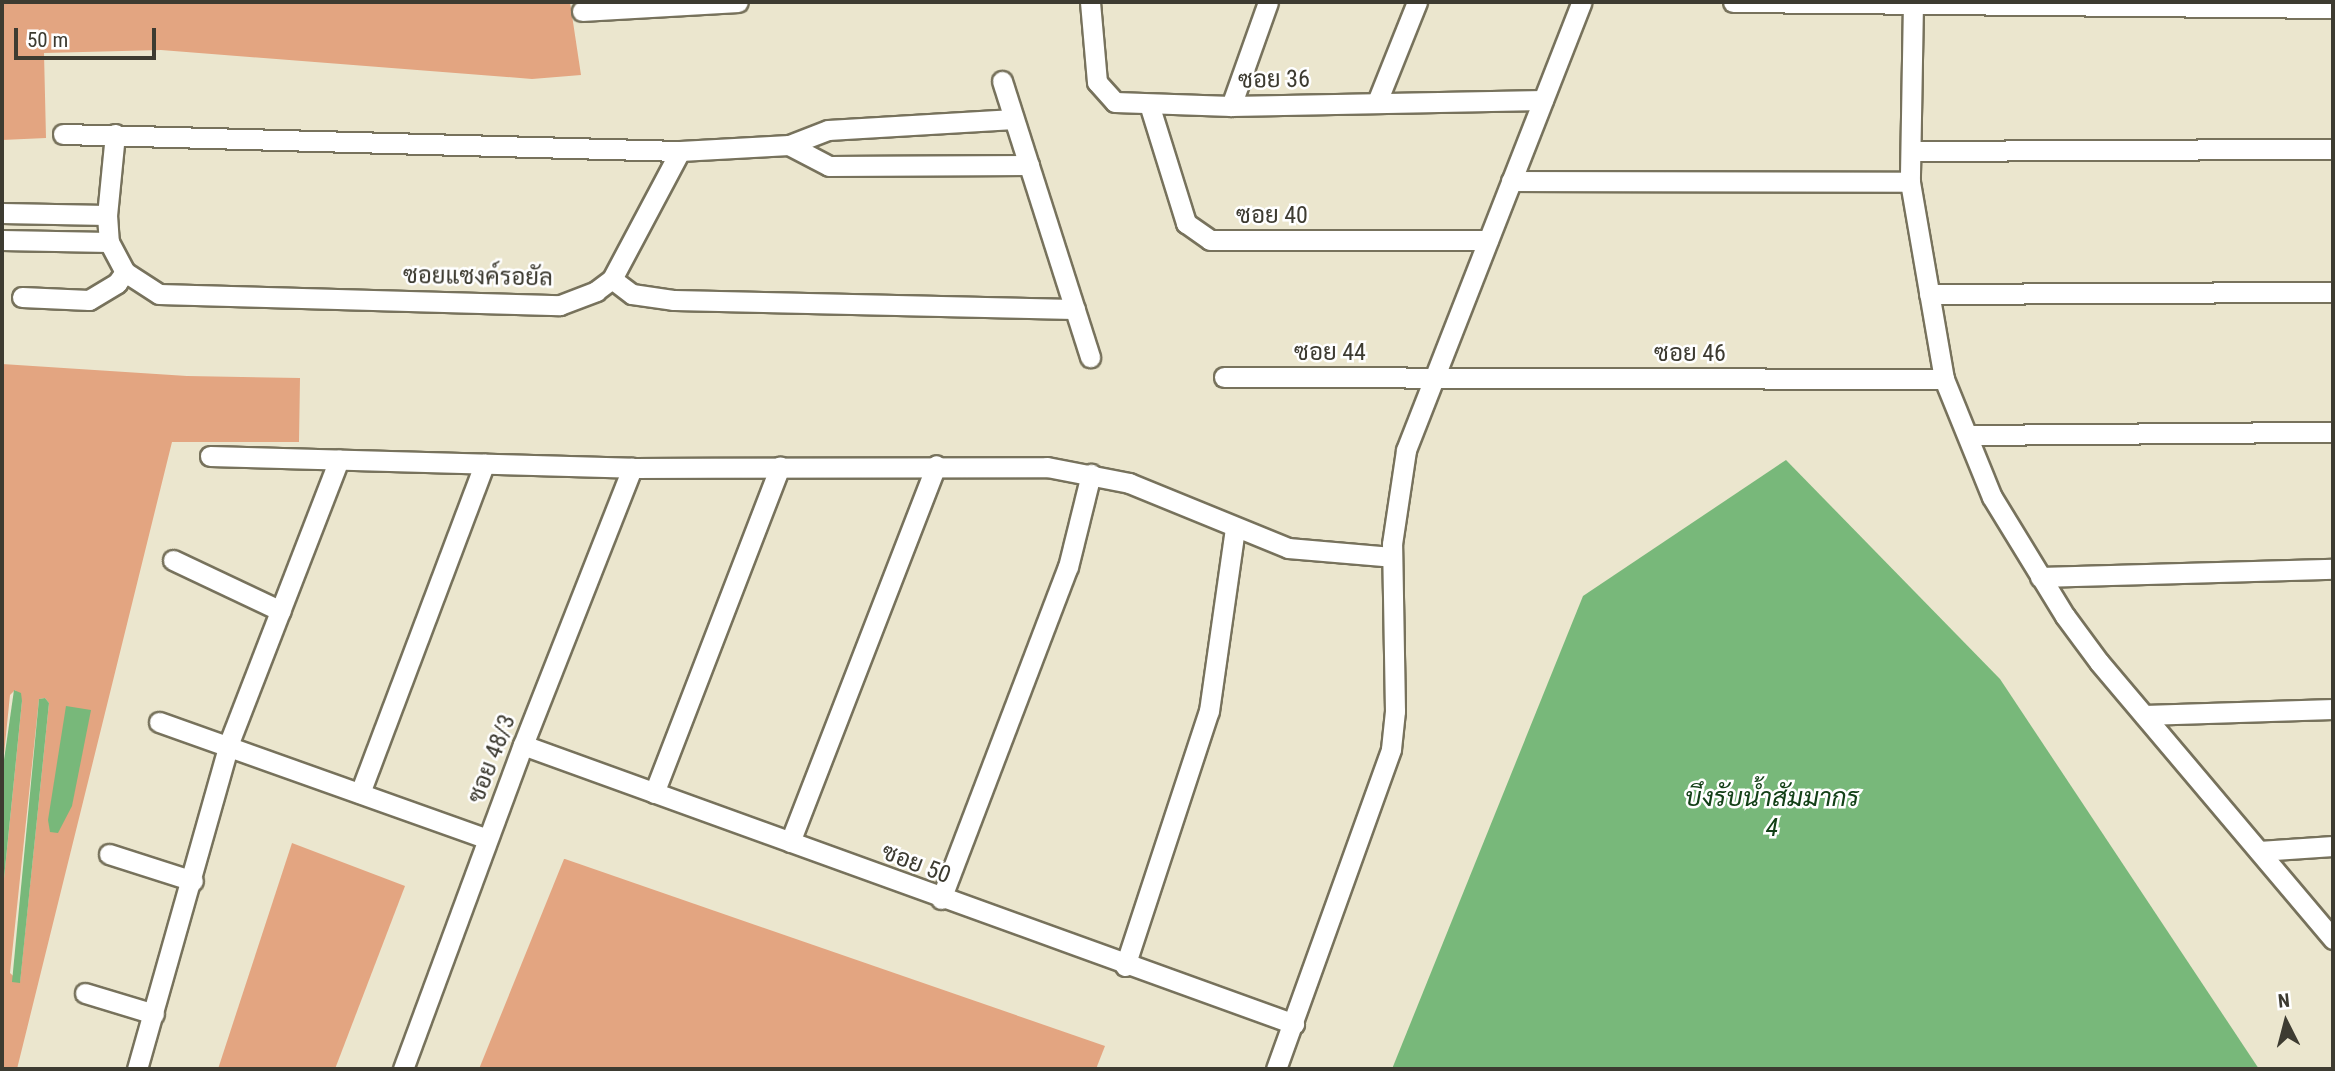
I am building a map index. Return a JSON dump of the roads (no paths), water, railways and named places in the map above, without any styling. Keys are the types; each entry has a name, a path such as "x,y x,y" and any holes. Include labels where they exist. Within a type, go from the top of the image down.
{"street":[{"path":"582,11 625,5 738,2"},
{"name":"ซอย 36","path":"1090,2 1097,82 1104,94 1115,102 1231,106 1543,100"},
{"path":"1231,106 1268,2"},
{"path":"1377,102 1417,2"},
{"path":"1276,1069 1391,749 1395,711 1392,557 1406,450 1582,2"},
{"path":"1733,2 2333,8"},
{"path":"1913,2 1910,182 1944,379 1992,497 2040,577 2099,662 2333,939"},
{"path":"1002,81 1090,357"},
{"name":"ซอย 40","path":"1149,104 1186,223 1210,240 1488,240"},
{"path":"62,134 680,151 789,145 828,130 1014,119"},
{"name":"ซอยแซงค์รอยัล","path":"115,134 107,215 109,242 125,271 159,294 560,305 596,291 612,279"},
{"path":"789,145 829,166 1029,165"},
{"path":"1911,151 2333,149"},
{"path":"680,151 612,279 632,293 673,300 1075,309"},
{"path":"1511,181 1910,182"},
{"path":"2,213 107,215"},
{"path":"2,240 109,242"},
{"path":"22,297 89,300 117,283 125,271"},
{"path":"1930,294 2333,292"},
{"name":"ซอย 44","path":"1224,377 1436,377"},
{"name":"ซอย 46","path":"1436,377 1944,379"},
{"path":"1968,435 2333,432"},
{"path":"209,456 632,468 1003,464 1091,474 1140,486 1236,529 1315,553 1392,557"},
{"path":"137,1069 193,881 229,743 339,460"},
{"path":"360,793 484,464"},
{"path":"790,842 936,465"},
{"path":"654,793 780,467"},
{"name":"ซอย 48/3","path":"403,1069 487,839 632,468"},
{"path":"941,899 1068,567 1091,474"},
{"path":"1125,966 1209,710 1236,529"},
{"path":"173,560 281,611"},
{"path":"2040,577 2333,569"},
{"path":"2144,715 2333,709"},
{"path":"159,722 229,743 487,839"},
{"name":"ซอย 50","path":"523,745 1125,966 1294,1024"},
{"path":"2259,851 2333,846"},
{"path":"109,854 193,881"},
{"path":"85,993 154,1014"}],"water":[{"name":"บึงรับน้ำสัมมากร 4","path":"1786,460 2000,679 2259,1069 1392,1069 1583,596"},
{"path":"14,690 21,693 22,701 2,898 2,774"},
{"path":"45,698 49,703 20,983 12,982 39,699"},
{"path":"66,706 91,710 72,806 58,833 50,832 48,820"}]}
